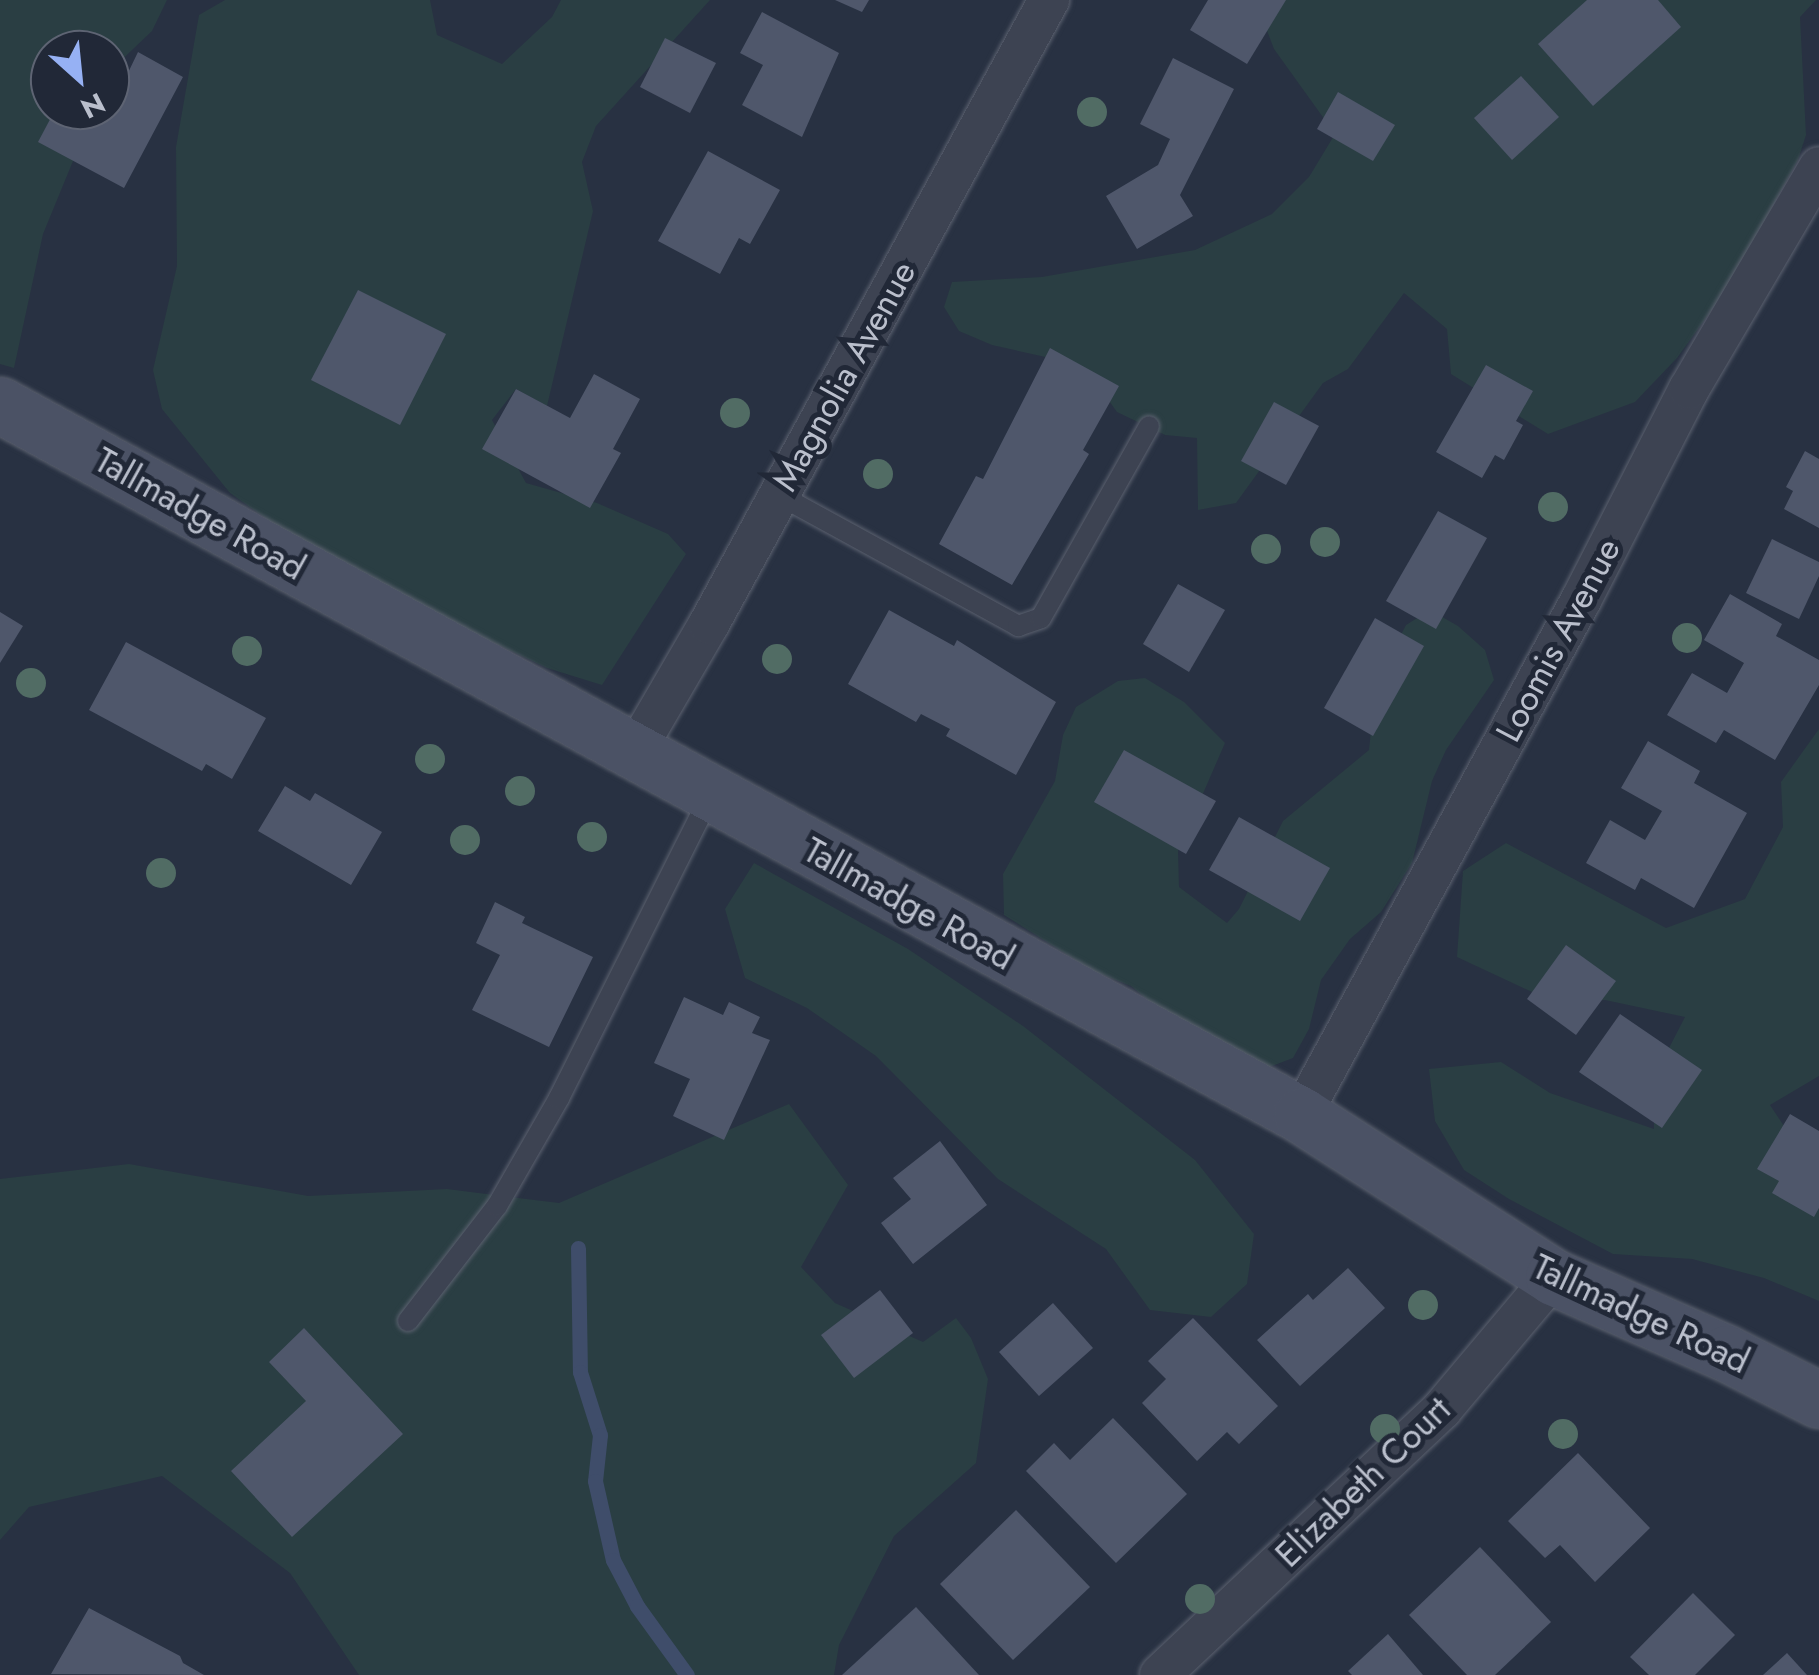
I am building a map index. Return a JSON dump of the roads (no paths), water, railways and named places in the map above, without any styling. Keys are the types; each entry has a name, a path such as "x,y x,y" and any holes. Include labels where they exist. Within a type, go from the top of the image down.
{"street":[{"name":"Magnolia Avenue","path":"635,750 1049,0"},
{"name":"Loomis Avenue","path":"1301,1115 1581,600 1689,389 1819,167"},
{"name":"Tallmadge Road","path":"0,405 1301,1115 1553,1278 1726,1353 1819,1400"},
{"name":"Elizabeth Court","path":"1160,1675 1442,1409 1553,1278"}],"lane":[{"path":"779,495 1018,626 1041,618 1149,426"},
{"path":"408,1321 497,1206 559,1098 711,794"}],"waterway":[{"path":"578,1248 580,1372 600,1435 595,1481 613,1560 637,1606 687,1675"}]}
